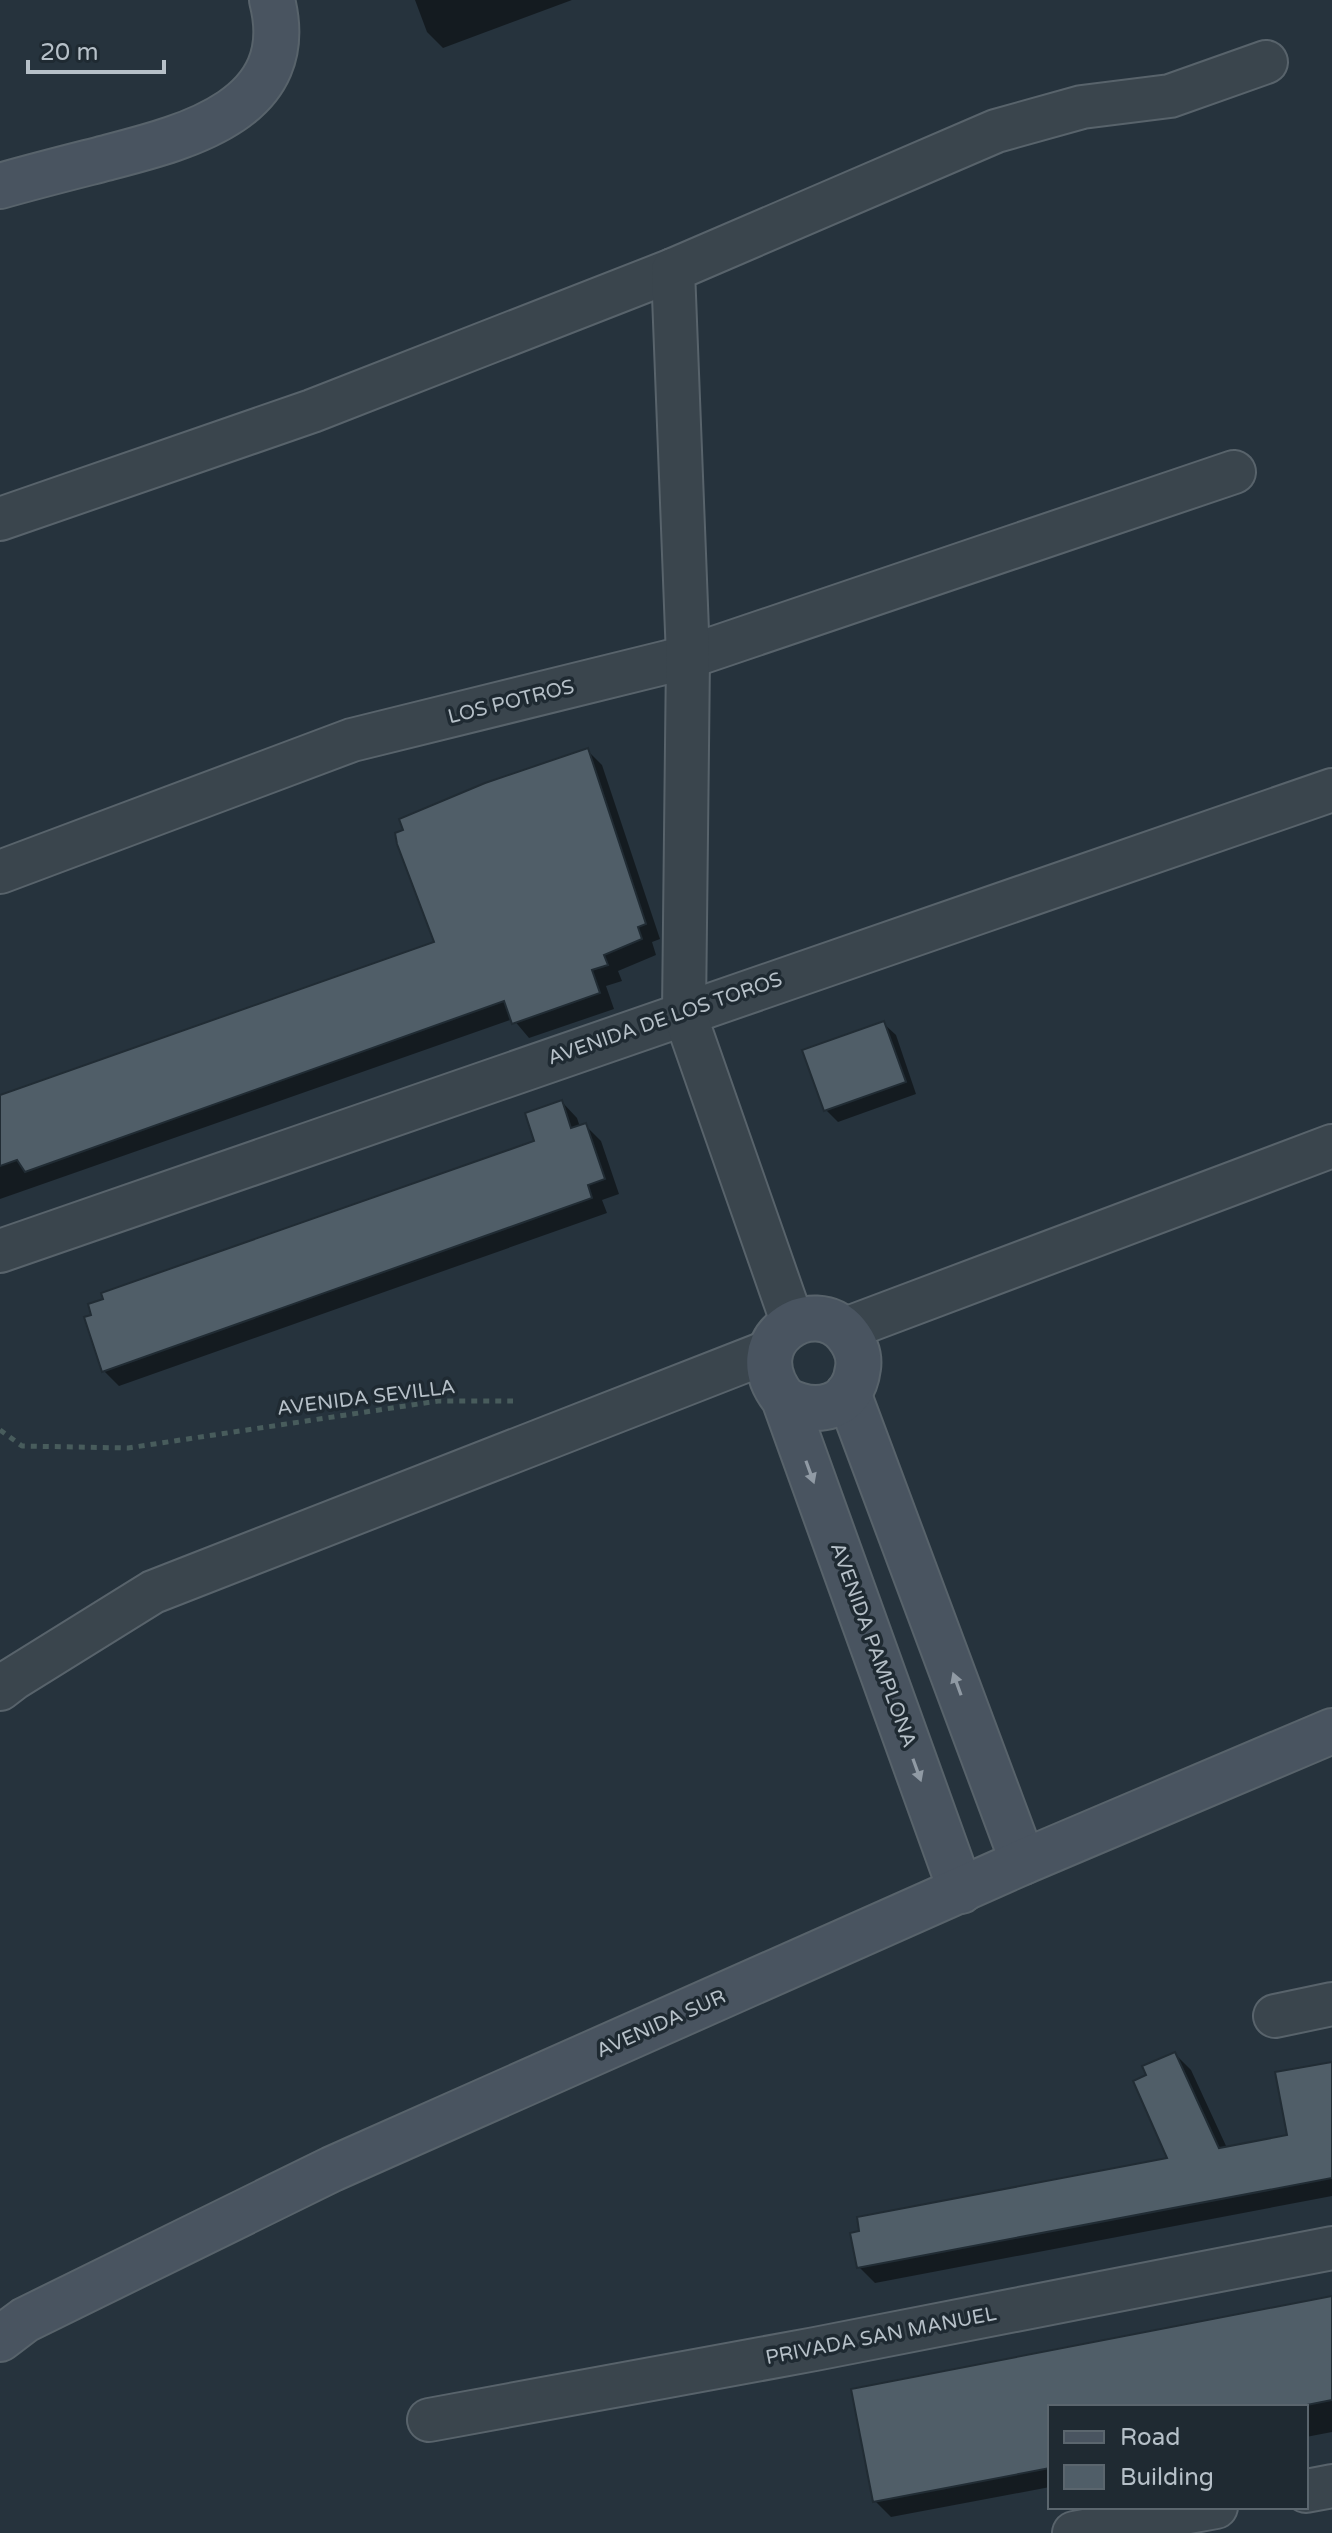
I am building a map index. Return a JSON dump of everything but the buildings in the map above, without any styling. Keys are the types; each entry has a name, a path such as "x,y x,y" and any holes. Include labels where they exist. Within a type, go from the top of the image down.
{"street":[{"path":"0,186 165,143 210,124 243,104 268,75 277,19 272,0"},
{"path":"0,519 312,411 673,270 996,131 1082,107 1170,96 1266,62"},
{"path":"673,270 688,657 684,1012"},
{"name":"LOS POTROS","path":"0,872 352,740 688,657 1234,472"},
{"name":"AVENIDA DE LOS TOROS","path":"0,1251 1332,790"},
{"name":"AVENIDA PAMPLONA","path":"684,1012 781,1337 768,1368 772,1385 784,1399 961,1891"},
{"path":"843,1330 1332,1146"},
{"path":"0,1689 153,1592 781,1337 810,1319 827,1321 843,1330 854,1343 859,1360 857,1378 848,1393 834,1404 817,1410 799,1408 784,1399"},
{"path":"848,1393 1023,1862"},
{"name":"AVENIDA SUR","path":"0,2339 25,2320 332,2169 1023,1862 1332,1731"},
{"path":"1275,2016 1332,2004"},
{"name":"PRIVADA SAN MANUEL","path":"429,2420 1332,2248"},
{"path":"1308,2491 1332,2486"},
{"path":"1074,2533 1205,2509"}],"path":[{"name":"AVENIDA SEVILLA","path":"0,1430 22,1446 128,1448 438,1401 517,1401"}]}
